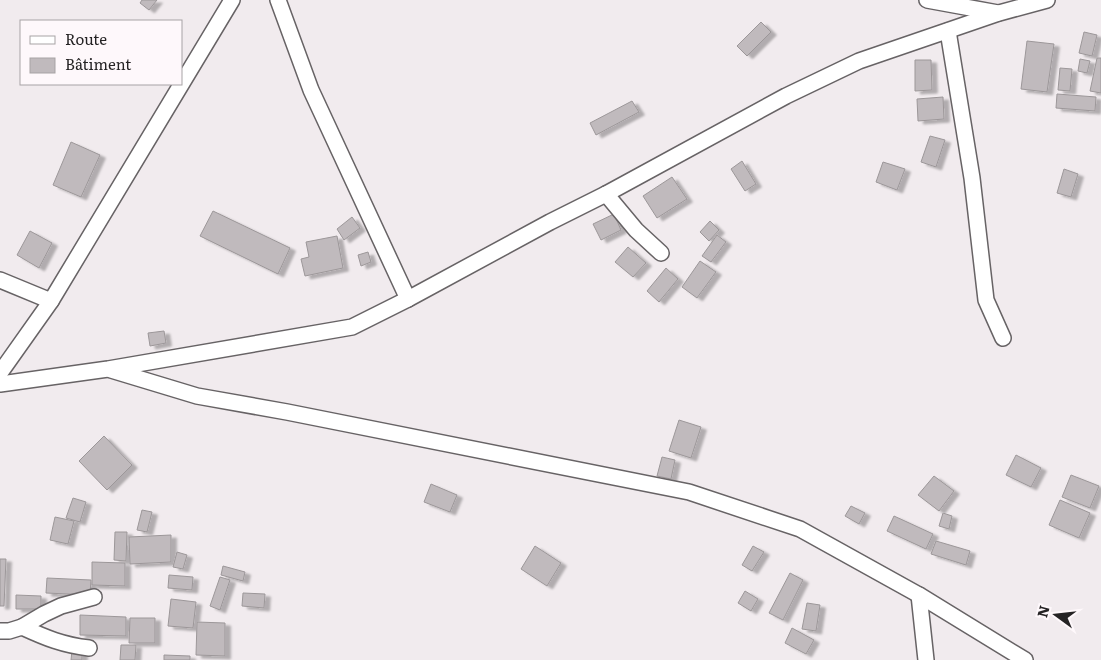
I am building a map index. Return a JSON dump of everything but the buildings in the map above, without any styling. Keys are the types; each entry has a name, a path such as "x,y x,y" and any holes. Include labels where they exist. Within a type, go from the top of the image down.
{"street":[{"path":"182,83 232,0"},
{"path":"278,0 311,90 408,299"},
{"path":"927,0 999,13"},
{"path":"0,384 108,369 352,327 606,194 786,96 859,61 999,13 1047,0"},
{"path":"948,31 972,178 986,300 1002,338"},
{"path":"0,373 51,301 181,85"},
{"path":"606,194 636,230 661,253"},
{"path":"0,280 51,301"},
{"path":"108,369 197,396 287,412 689,492 800,529 919,596 1025,660"},
{"path":"919,596 926,660"},
{"path":"0,631 9,632 61,606 94,597"},
{"path":"22,627 52,641 89,648"}]}
